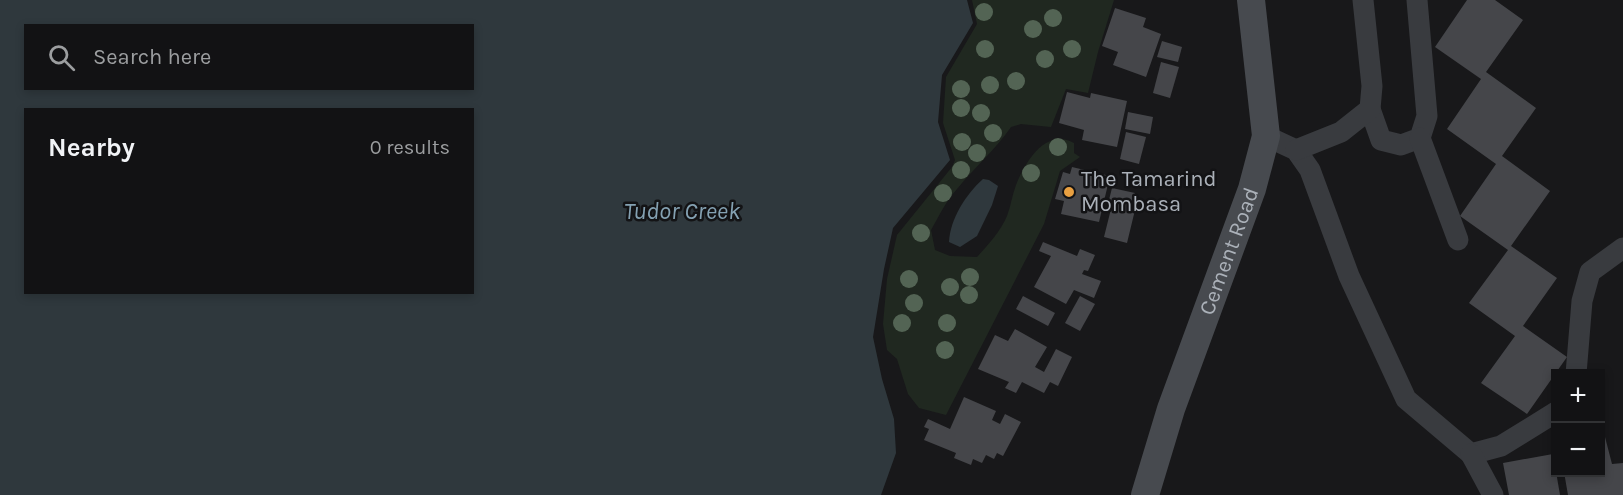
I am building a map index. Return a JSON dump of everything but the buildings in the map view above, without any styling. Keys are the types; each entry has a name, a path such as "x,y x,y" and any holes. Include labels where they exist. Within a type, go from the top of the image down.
{"main road":[{"name":"Cement Road","path":"1144,495 1171,409 1252,189 1266,136 1251,0"}],"street":[{"path":"1363,0 1372,86 1370,109 1381,140 1401,145 1420,138"},
{"path":"1417,0 1427,116 1420,138 1458,240"},
{"path":"1296,150 1341,132 1370,109"},
{"path":"1266,136 1296,150 1310,170 1349,276 1406,399 1471,454 1493,495"},
{"path":"1576,369 1582,301 1590,272 1623,248"},
{"path":"1471,454 1501,446 1551,415"}],"shaded area":[{"path":"972,0 1114,0 1088,93 1066,89 1051,127 1021,124 1011,127 953,194 931,230 935,250 950,256 977,257 994,238 1004,222 1016,185 1031,157 1046,143 1054,140 1064,139 1074,143 1074,153 1080,157 1060,171 1044,224 946,415 919,408 908,394 897,359 887,350 883,324 887,279 897,235 952,167 955,160 943,123 946,77 977,24"}],"water":[{"name":"Tudor Creek","path":"0,0 967,0 973,23 942,75 938,122 950,160 893,228 884,269 873,337 894,419 896,453 881,495 0,495"},
{"path":"983,179 998,186 992,205 977,236 960,247 949,242 952,225 965,199"}],"place":[{"name":"The Tamarind Mombasa","path":"1069,192"}]}
